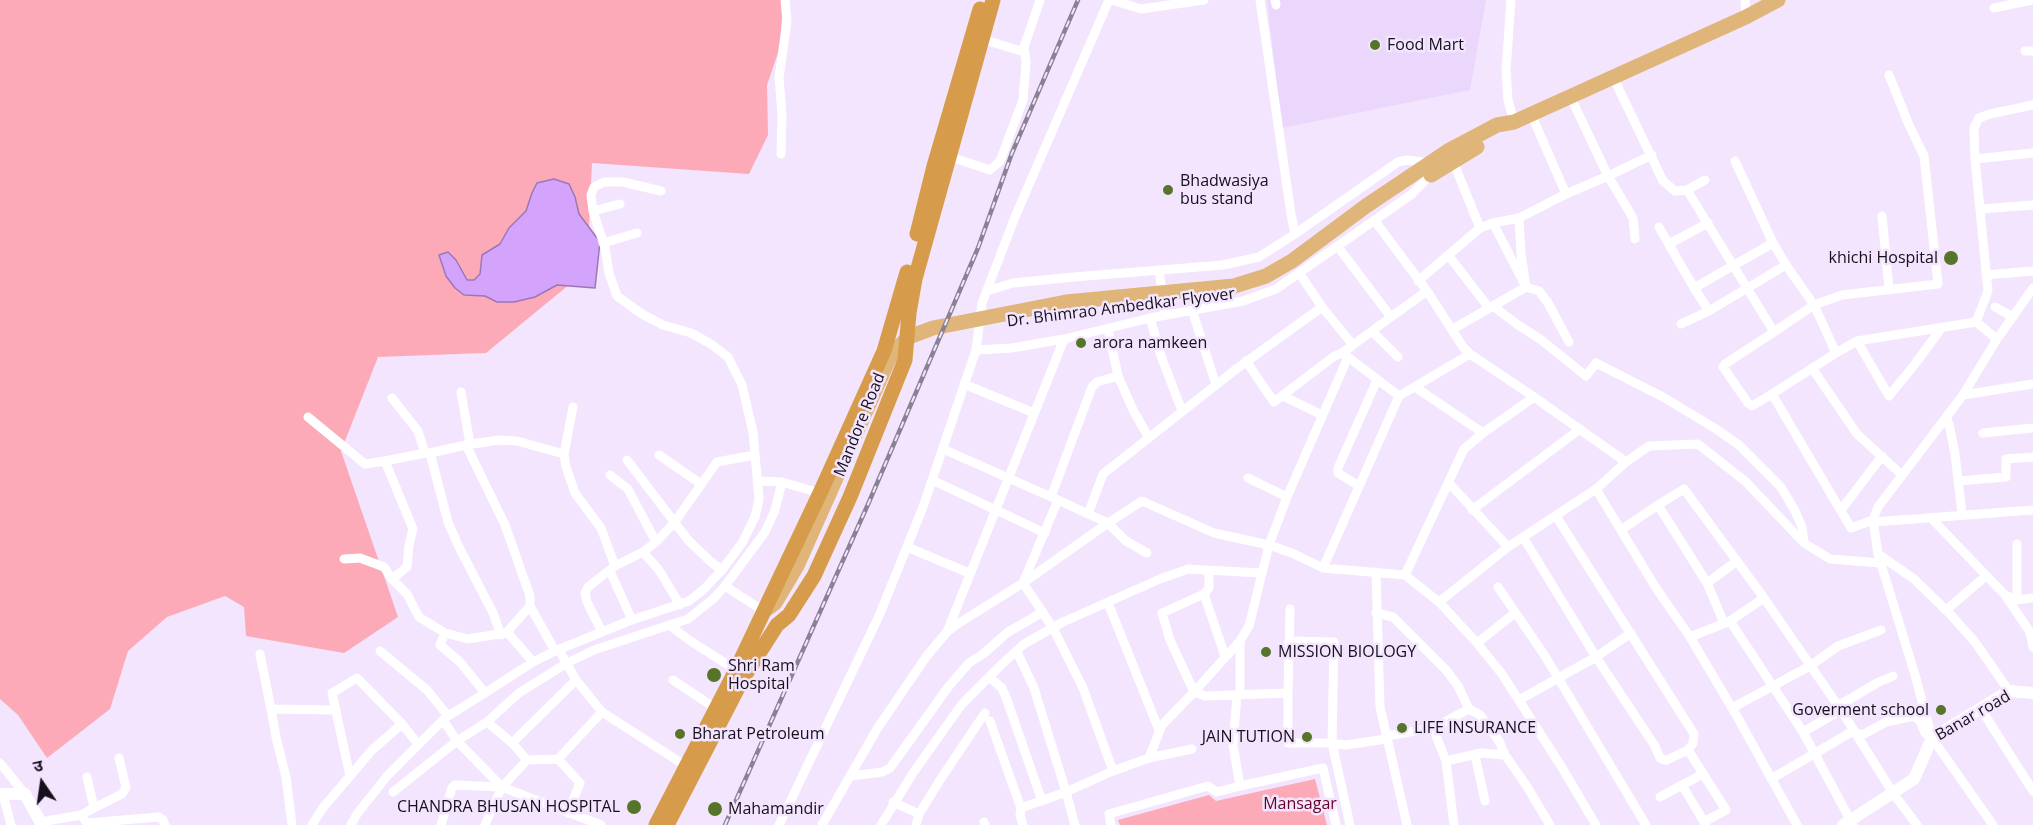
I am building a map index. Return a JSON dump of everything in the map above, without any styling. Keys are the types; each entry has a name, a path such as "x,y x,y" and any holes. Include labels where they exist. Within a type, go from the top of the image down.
{"highway":[{"name":"Mandore Road","path":"656,825 715,708 775,607 770,595 820,493 884,351 982,0"},
{"name":"Mandore Road","path":"667,825 742,680 777,625 789,615 814,576 850,497 905,360 915,279 993,0"}],"main road":[{"path":"1430,170 1497,125 1514,122 1746,17 1778,0"},
{"path":"1430,170 1453,161 1503,133 1514,122"},
{"name":"Dr. Bhimrao Ambedkar Flyover","path":"777,625 775,607 796,566 889,359 909,337 933,328 1066,302 1234,286 1266,276 1430,170"}],"street":[{"path":"781,154 782,114 779,78 787,21 785,0"},
{"path":"948,156 990,170 1000,161 1023,100 1026,62 1024,52 1040,0"},
{"path":"779,825 879,615 907,547 976,350 982,303 1015,217 1110,0 1141,9 1161,4 1198,0"},
{"path":"1260,0 1289,202 1296,234"},
{"path":"1511,0 1506,70 1508,100 1514,122"},
{"path":"1745,0 1746,17"},
{"path":"1994,8 2032,0"},
{"path":"982,39 1024,52"},
{"path":"1889,75 1924,156 1938,284 1842,295 1814,305 1725,363 1724,371 1752,406 1857,341 1940,330 1976,322"},
{"path":"1613,76 1663,181 1675,191 1687,190 1705,180"},
{"path":"1570,96 1608,176 1633,218 1635,238"},
{"path":"1976,322 1987,296 1974,128 1978,118 2031,103"},
{"path":"1531,114 1566,195"},
{"path":"1975,159 2033,153"},
{"path":"1418,281 1480,228 1518,218 1652,155"},
{"path":"976,350 1012,348 1064,339 1192,309 1243,301 1276,289 1412,194 1430,170 1408,160 1398,162 1296,234 1259,257 1223,265 1013,284 987,291"},
{"path":"1453,161 1480,228"},
{"path":"1736,161 1773,243 1814,305 1836,352"},
{"path":"351,825 387,776 446,718 533,662 632,620 689,601 703,591 722,570 742,543 755,517 759,499 753,432 742,385 728,357 691,333 663,325 642,314 617,296 609,273 593,211 591,195 594,187 597,184 623,182 661,191"},
{"path":"1687,190 1774,332"},
{"path":"593,211 620,204"},
{"path":"1981,209 2033,205"},
{"path":"1882,216 1889,289"},
{"path":"1518,218 1526,287"},
{"path":"1375,221 1470,354 1626,462"},
{"path":"1493,223 1526,287 1539,291 1544,297 1569,342"},
{"path":"1669,244 1708,223"},
{"path":"1659,227 1709,312"},
{"path":"603,243 637,233"},
{"path":"1694,288 1773,243"},
{"path":"1338,247 1391,317"},
{"path":"1449,256 1491,307 1540,339 1586,376 1596,363 1664,397 1739,445 1781,487 1798,519 1804,543"},
{"path":"1681,324 1709,312 1786,265"},
{"path":"1159,270 1165,315"},
{"path":"1986,275 2033,271"},
{"path":"1300,274 1322,307 1353,345"},
{"path":"1453,329 1526,287"},
{"path":"1149,758 1159,730 1240,641 1249,626 1269,545 1345,355 1353,345 1427,291"},
{"path":"1993,825 1932,738 1879,558 1873,521 1878,507 1963,396 1998,339 2032,292"},
{"path":"1088,514 1103,474 1246,361 1322,307"},
{"path":"1995,307 2013,317"},
{"path":"1192,309 1216,385"},
{"path":"1150,318 1161,356 1182,411"},
{"path":"1976,322 1998,339"},
{"path":"1108,329 1118,376 1149,438"},
{"path":"1857,341 1889,396 1940,330"},
{"path":"1373,332 1398,357"},
{"path":"946,633 1064,339"},
{"path":"1323,568 1399,396 1470,354"},
{"path":"1246,361 1274,402 1333,357 1345,355 1399,396"},
{"path":"1812,368 1857,434 1902,475"},
{"path":"1023,583 1045,533 1054,498 1092,387 1097,382 1118,376"},
{"path":"1359,486 1338,473 1338,468 1377,380"},
{"path":"964,384 1034,413"},
{"path":"1963,396 2033,384"},
{"path":"1415,387 1483,433"},
{"path":"461,392 468,445 505,525 530,596 531,606 557,651 576,680 602,712 686,766"},
{"path":"1772,394 1851,528 1873,521 2033,510"},
{"path":"1283,396 1322,415"},
{"path":"1405,575 1464,449 1534,397"},
{"path":"392,398 418,430 428,453 452,530 504,633 533,662"},
{"path":"573,407 564,454 570,483 601,528 612,569 632,620"},
{"path":"308,417 365,465 499,440 518,441 564,454"},
{"path":"1946,417 1951,434 1962,514"},
{"path":"1983,433 2033,428"},
{"path":"1473,510 1580,429"},
{"path":"1439,602 1508,547 1596,489 1626,462 1649,446 1698,444 1746,482 1804,543 1830,559 1879,558 1914,579 1976,642 2009,692"},
{"path":"943,449 1108,523 1126,541 1147,553"},
{"path":"659,455 701,484"},
{"path":"602,632 587,602 585,593 588,587 656,542 674,523 717,462 756,455"},
{"path":"1841,510 1882,456"},
{"path":"1958,481 2006,477 2006,459 2033,457"},
{"path":"627,460 674,523 711,562 722,570"},
{"path":"385,461 413,529 407,567 392,579"},
{"path":"610,475 628,489 656,542"},
{"path":"1248,478 1287,497"},
{"path":"932,480 1045,533"},
{"path":"758,481 782,482 820,493"},
{"path":"393,792 457,741 487,722 519,693 567,663 594,650 688,618 713,599 765,532 775,510 782,482"},
{"path":"1449,483 1508,547"},
{"path":"1596,489 1656,588 1690,637 1797,825"},
{"path":"1621,530 1684,489 1764,598 1839,708 1893,793 1917,825"},
{"path":"822,825 878,729 926,657 946,633 1142,501 1214,533 1269,545 1323,568 1405,575 1439,602 1502,674 1596,825"},
{"path":"1658,505 1707,583 1727,622 1774,685 1803,732 1849,824"},
{"path":"1523,537 1596,657 1655,746 1660,758 1664,760 1688,750 1693,743 1694,734 1556,516"},
{"path":"1931,518 2005,595 2030,632 2033,647"},
{"path":"2017,544 2017,600"},
{"path":"907,547 969,573"},
{"path":"643,552 659,570 680,605"},
{"path":"344,559 360,558 384,567 407,594 419,617 445,633 468,639 504,633 531,606"},
{"path":"1707,583 1737,561"},
{"path":"881,825 893,802 962,704 1034,638 1160,579 1188,569 1261,573"},
{"path":"1209,571 1209,588 1204,594 1162,613 1170,640 1194,692 1205,696 1288,693"},
{"path":"1376,572 1380,707 1407,825"},
{"path":"1946,610 1986,576"},
{"path":"1023,583 1053,628 1083,688 1113,771"},
{"path":"725,586 775,607"},
{"path":"1498,587 1545,656 1646,825"},
{"path":"1204,594 1225,656"},
{"path":"2005,595 2017,600 2033,598"},
{"path":"1690,637 1727,622 1764,598"},
{"path":"1108,603 1159,730"},
{"path":"1290,609 1288,743 1346,745 1433,728 1469,709"},
{"path":"851,776 882,772 890,768 949,686 969,663 1008,632 1043,612"},
{"path":"1376,613 1393,617 1408,630 1458,686 1469,709 1480,715 1550,825"},
{"path":"1477,643 1515,613"},
{"path":"669,625 736,670"},
{"path":"1732,708 1810,666 1838,646 1881,630"},
{"path":"445,633 440,645 460,662 485,693"},
{"path":"1519,700 1596,657 1631,633"},
{"path":"1240,641 1233,745 1240,786"},
{"path":"1289,641 1334,642 1332,743 1350,825"},
{"path":"380,651 427,690 446,718 457,741 502,787"},
{"path":"1017,652 1034,688 1075,825"},
{"path":"260,654 286,777 292,825"},
{"path":"1803,732 1877,683 1893,676"},
{"path":"989,677 1002,688 1008,700 1042,801"},
{"path":"350,776 332,692 357,678 402,724 418,744"},
{"path":"512,743 576,680"},
{"path":"673,680 715,708"},
{"name":"Banar road","path":"1849,824 1914,779 1932,738 2009,692 2033,693"},
{"path":"272,709 336,710"},
{"path":"1982,709 2033,791"},
{"path":"485,825 502,787 527,760 558,759 602,712"},
{"path":"1853,730 1862,735 1886,722 1914,716 1920,721 1924,733 1932,738"},
{"path":"916,825 940,780 988,717 1021,808 1023,825"},
{"path":"487,722 512,743 527,760"},
{"path":"312,825 322,809 372,750 402,724"},
{"path":"1433,728 1446,762 1454,825"},
{"path":"1771,779 1853,730"},
{"path":"1021,808 1149,758 1192,749"},
{"path":"1682,785 1705,824 1726,810 1688,750"},
{"path":"1446,762 1474,755 1505,754"},
{"path":"1474,755 1485,801"},
{"path":"0,763 25,794 41,823 81,815 122,794 126,787 119,758"},
{"path":"558,759 580,783 568,813"},
{"path":"1112,825 1109,814 1208,786 1217,792 1323,768 1336,825"},
{"path":"1660,797 1703,774"},
{"path":"87,777 94,808"},
{"path":"441,825 452,788 456,785 502,787 596,824"},
{"path":"11,825 2,794 25,794"},
{"path":"893,802 920,814"},
{"path":"81,815 87,823 159,817 165,825"}],"shaded area":[{"name":"Food Mart","path":"1267,0 1486,0 1470,90 1282,128"},
{"path":"554,179 569,184 579,214 600,242 595,288 557,285 535,297 514,302 497,302 485,296 464,295 455,288 446,276 439,255 448,252 456,260 467,280 474,280 480,274 482,255 500,244 509,228 526,211 537,183"}],"green space":[{"path":"0,0 783,0 780,47 767,85 768,135 749,174 592,163 587,270 486,353 378,357 341,451 398,617 344,653 246,636 244,607 225,596 167,617 128,651 110,709 47,758 18,715 0,699"},
{"name":"Mansagar","path":"1315,779 1327,825 1120,825 1118,820 1209,795 1216,801"}],"railway":[{"path":"725,825 869,502 978,248 1012,153 1078,0"}],"place":[{"name":"Food Mart","path":"1375,45"},
{"name":"Bhadwasiya bus stand","path":"1168,190"},
{"name":"khichi Hospital","path":"1951,258"},
{"name":"arora namkeen","path":"1081,343"},
{"name":"MISSION BIOLOGY","path":"1266,652"},
{"name":"Shri Ram Hospital","path":"714,675"},
{"name":"Goverment school","path":"1941,710"},
{"name":"LIFE INSURANCE","path":"1402,728"},
{"name":"Bharat Petroleum","path":"680,734"},
{"name":"JAIN TUTION","path":"1307,737"},
{"name":"CHANDRA BHUSAN HOSPITAL","path":"634,807"},
{"name":"Mahamandir","path":"715,809"}]}
